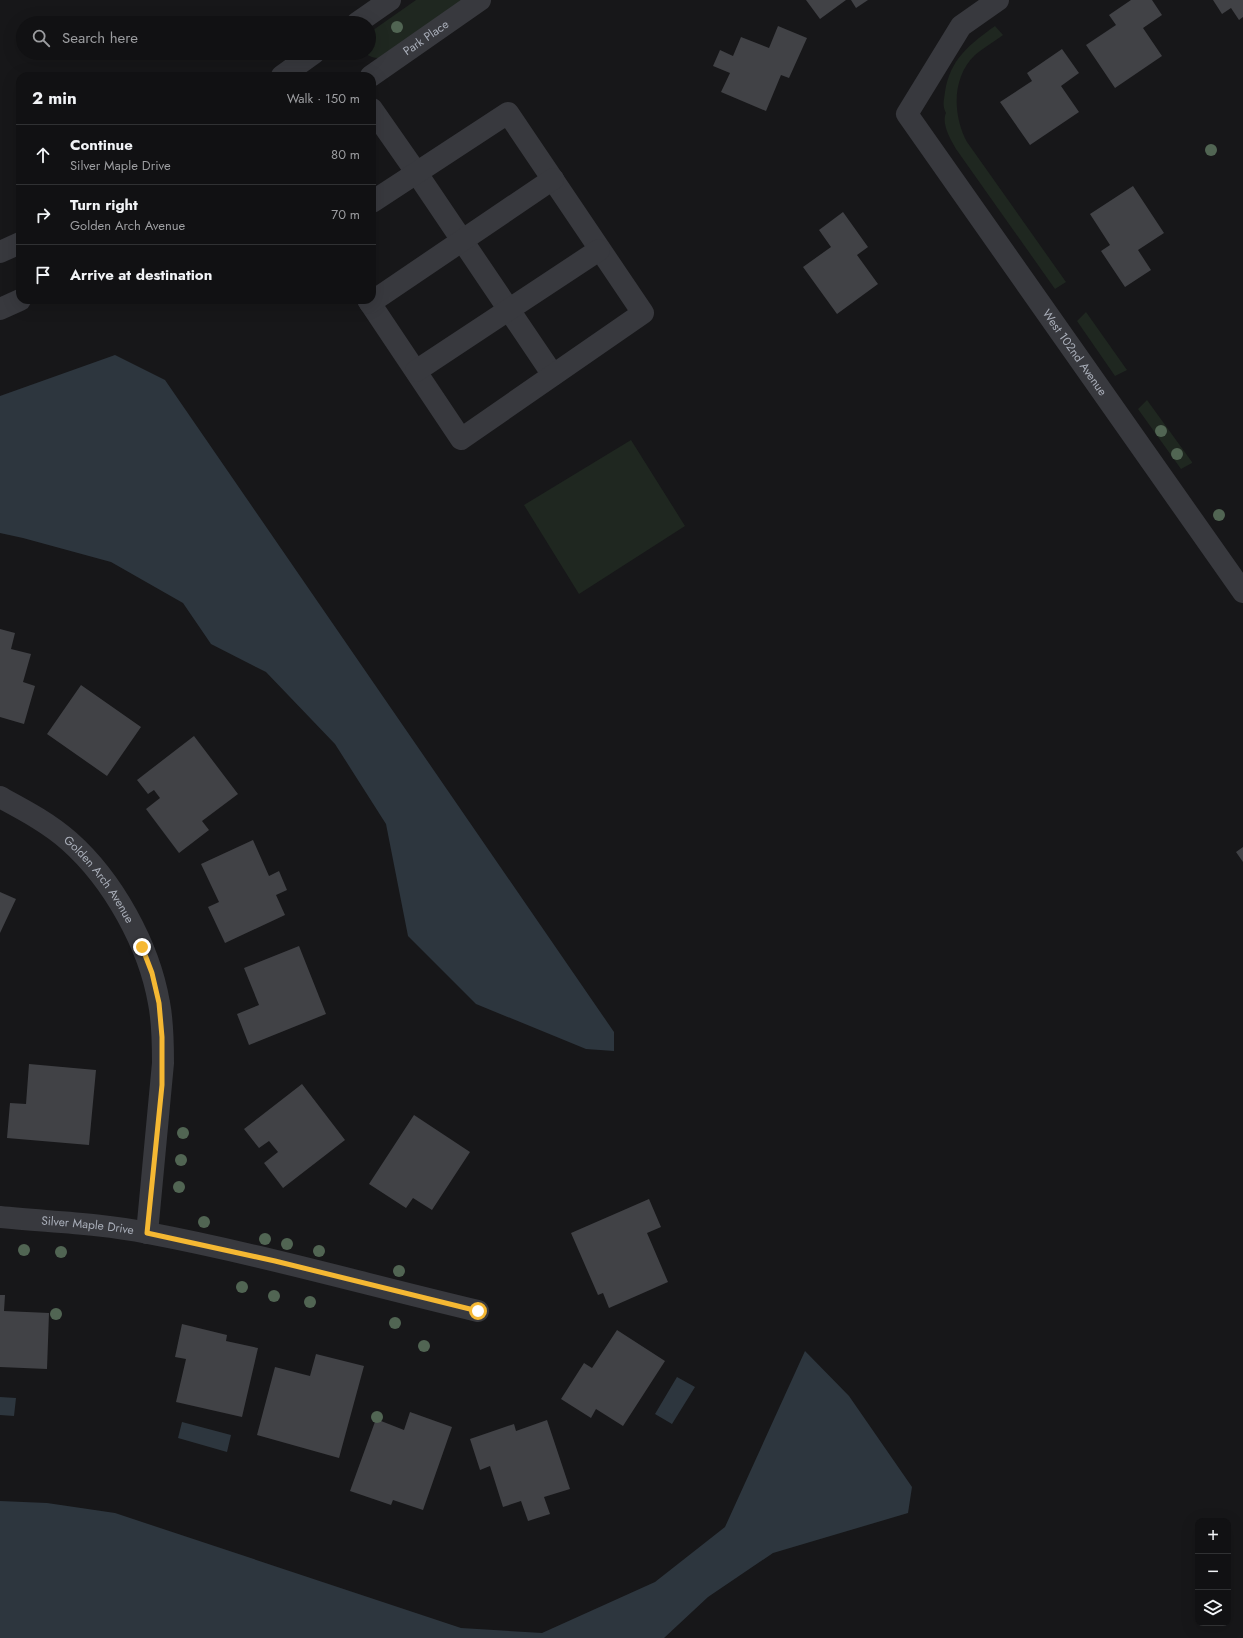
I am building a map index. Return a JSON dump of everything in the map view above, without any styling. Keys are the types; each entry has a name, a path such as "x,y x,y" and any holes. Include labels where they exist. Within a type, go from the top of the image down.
{"street":[{"path":"367,16 390,0"},
{"name":"Park Place","path":"376,73 480,0"},
{"name":"West 102nd Avenue","path":"998,0 961,26 907,114 1243,592"},
{"path":"288,72 304,60"},
{"path":"371,304 461,439 643,313 599,250 508,113 376,199"},
{"path":"376,115 553,375"},
{"path":"376,296 553,179"},
{"path":"0,252 16,245"},
{"path":"416,371 599,250"},
{"path":"0,309 16,302"},
{"name":"Golden Arch Avenue","path":"0,797 40,821 69,841 102,877 116,897 130,923 142,947 152,973 159,1003 163,1064 147,1233"},
{"name":"Silver Maple Drive","path":"0,1217 95,1226 147,1233 275,1261 478,1311"}],"shaded area":[{"path":"416,0 465,0 380,58 376,58 376,28"},
{"path":"995,26 1003,35 975,55 967,64 962,75 958,86 957,97 959,121 967,142 1066,282 1055,289 956,149 949,137 946,127 944,100 951,70 962,53 977,39"},
{"path":"1086,312 1127,370 1115,376 1077,321"},
{"path":"115,355 165,380 614,1032 614,1051 586,1049 476,1004 408,936 386,824 335,744 266,672 211,644 183,603 111,562 0,533 0,396"},
{"path":"1147,400 1192,463 1181,469 1138,409"},
{"path":"631,440 685,526 579,594 524,505"},
{"path":"805,1351 849,1396 912,1487 908,1513 773,1553 708,1597 664,1638 0,1638 0,1501 47,1503 115,1513 461,1628 542,1633 655,1582 725,1527"},
{"path":"677,1377 695,1387 672,1424 655,1414"},
{"path":"0,1397 16,1398 14,1416 0,1415"},
{"path":"182,1422 231,1435 227,1452 178,1438"}],"building":[{"path":"806,0 846,0 820,19"},
{"path":"851,0 868,0 856,8"},
{"path":"1131,0 1152,0 1162,15 1143,28 1162,56 1115,88 1086,45 1116,25 1109,15"},
{"path":"1213,0 1243,0 1243,17 1239,20 1231,8 1222,14"},
{"path":"778,26 807,38 789,78 781,75 766,111 721,92 730,73 713,66 720,50 733,56 741,37 769,48"},
{"path":"1062,49 1079,73 1061,86 1079,112 1030,145 1000,102 1032,81 1027,73"},
{"path":"1133,186 1164,233 1138,250 1151,270 1125,287 1101,251 1110,245 1090,214"},
{"path":"843,212 868,247 857,255 878,284 837,314 803,267 831,247 819,230"},
{"path":"0,629 15,633 11,649 31,654 23,682 35,686 24,724 0,717"},
{"path":"81,685 141,727 107,776 47,734"},
{"path":"194,736 238,794 202,821 209,830 179,853 146,809 160,798 154,790 148,794 137,780"},
{"path":"253,840 269,876 279,871 287,890 276,895 285,915 225,943 208,907 219,902 201,864"},
{"path":"1243,847 1243,862 1236,852"},
{"path":"0,892 16,899 0,933"},
{"path":"299,946 326,1014 249,1045 237,1014 259,1005 244,968"},
{"path":"29,1064 96,1070 89,1145 7,1138 10,1103 26,1104"},
{"path":"302,1084 345,1140 283,1188 264,1163 278,1152 269,1141 259,1148 244,1129"},
{"path":"414,1115 470,1152 432,1210 413,1198 406,1208 369,1184"},
{"path":"649,1199 661,1227 647,1233 668,1282 609,1308 603,1293 598,1295 571,1233"},
{"path":"0,1295 5,1295 4,1311 49,1313 47,1369 0,1367"},
{"path":"182,1324 227,1335 226,1341 258,1348 242,1417 176,1402 186,1359 175,1357"},
{"path":"617,1330 665,1361 623,1426 596,1409 591,1418 561,1399 584,1363 592,1368"},
{"path":"316,1354 364,1366 339,1458 257,1435 275,1367 310,1376"},
{"path":"410,1412 452,1427 423,1510 393,1500 391,1505 350,1491 376,1419 404,1430"},
{"path":"547,1420 570,1489 544,1497 550,1514 528,1521 521,1501 503,1507 490,1466 480,1470 470,1439 514,1424 516,1431"}],"route":[{"path":"142,947 152,973 159,1003 163,1064 147,1233 275,1261 478,1311"}]}
